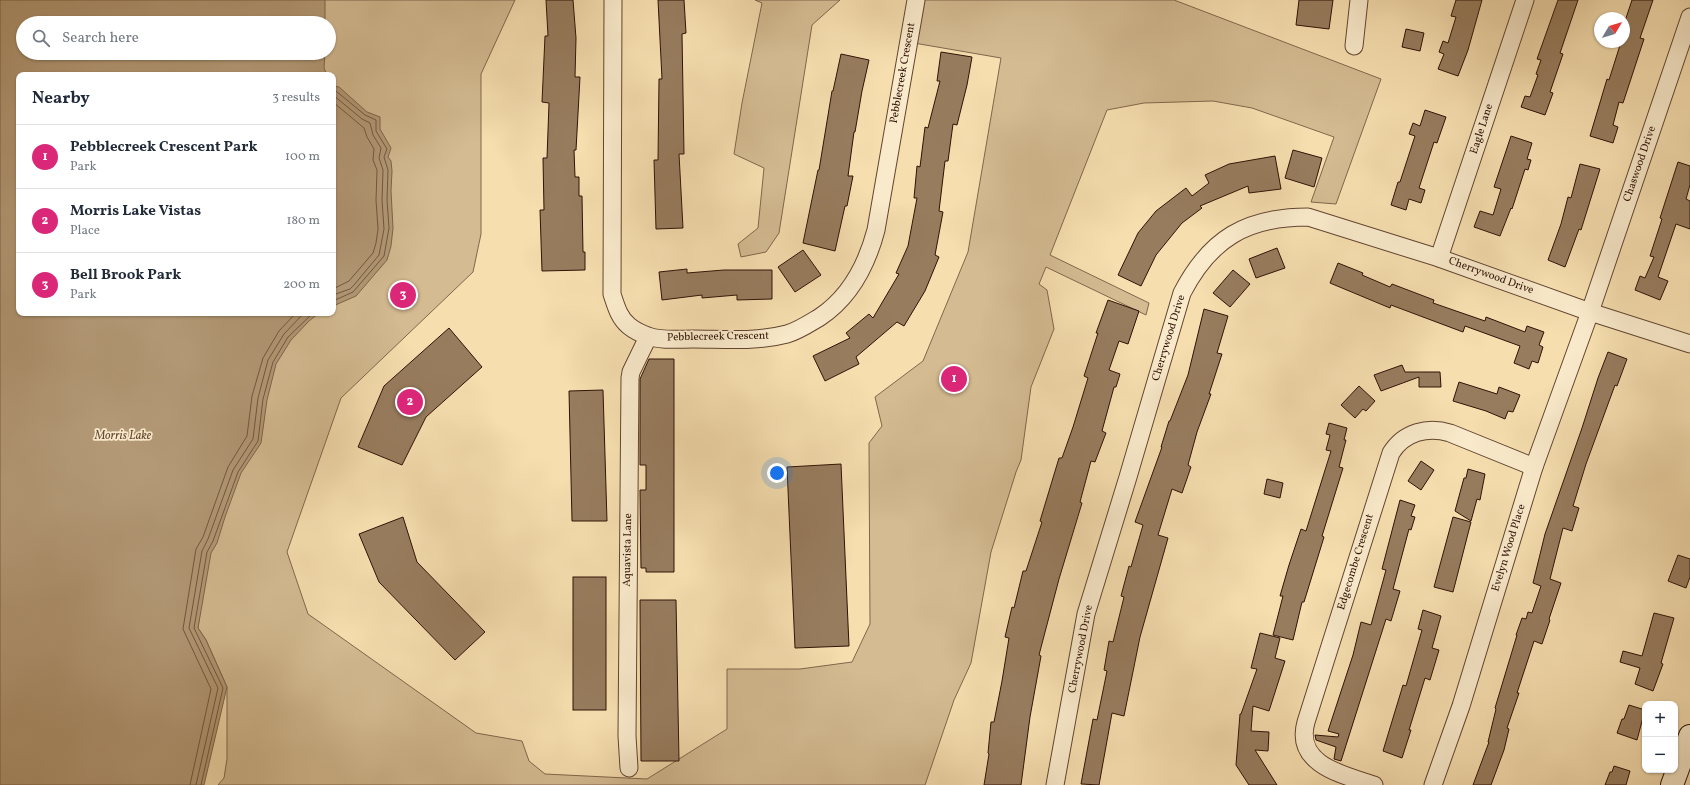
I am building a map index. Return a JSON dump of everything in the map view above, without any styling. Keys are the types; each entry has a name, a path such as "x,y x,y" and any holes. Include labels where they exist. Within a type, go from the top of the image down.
{"street":[{"name":"Pebblecreek Crescent","path":"613,0 612,294 618,312 630,327 648,336 672,339 770,338 789,333 821,317 856,280 865,264 876,230 916,0"},
{"path":"1354,46 1359,0"},
{"name":"Eagle Lane","path":"1439,258 1525,0"},
{"name":"Chaswood Drive","path":"1590,312 1690,17"},
{"name":"Cherrywood Drive","path":"1055,785 1086,614 1182,293 1193,272 1206,255 1226,239 1244,228 1287,217 1308,217 1439,258 1590,312 1690,344"},
{"name":"Evelyn Wood Place","path":"1433,785 1461,706 1534,467 1590,312"},
{"name":"Aquavista Lane","path":"628,768 627,728 630,378 631,372 648,336"},
{"name":"Edgecombe Crescent","path":"1374,785 1328,769 1320,764 1309,751 1304,734 1306,722 1391,453 1411,434 1422,431 1438,430 1450,433 1534,467"},
{"path":"1672,785 1690,736"}],"shaded area":[{"path":"316,0 515,0 481,74 481,234 473,272 341,398 287,552 308,614 476,733 522,741 529,761 545,774 647,779 727,729 727,669 800,669 852,662 870,624 869,443 882,426 875,397 923,361 968,252 1001,58 914,43 921,0 1174,0 1381,79 1336,204 1311,202 1334,137 1252,108 1213,101 1144,103 1107,110 1050,255 1149,303 1146,315 1046,267 1039,284 1047,290 1054,329 1031,387 1021,460 991,552 971,663 954,700 925,785 218,785 224,778 227,759 227,687 206,640 198,628 207,553 217,495 296,316 336,316 336,72 315,72 315,60 336,60 336,16 316,16"},
{"path":"755,0 840,0 812,25 779,233 766,252 741,257 738,244 758,228 764,168 734,154 742,103 762,3"}],"water":[{"name":"Morris Lake","path":"0,0 325,0 325,16 16,16 16,60 325,60 324,68 326,72 16,72 16,316 315,316 291,340 276,364 267,400 261,443 241,473 217,543 211,553 198,628 206,640 227,687 204,785 0,785"},
{"path":"336,86 339,87 367,112 380,117 380,129 391,148 388,157 391,161 392,171 391,191 393,228 391,246 387,260 356,296 336,305"}],"building":[{"path":"546,0 573,0 576,38 575,77 580,77 576,150 574,150 575,177 579,177 579,196 582,196 583,252 585,252 585,270 542,271 540,210 544,210 543,158 547,158 549,103 542,102 545,36 548,36"},
{"path":"658,0 684,0 686,33 682,34 684,154 679,154 683,228 656,229 654,160 658,160 659,79 662,79"},
{"path":"1299,0 1333,0 1329,29 1296,25"},
{"path":"1456,0 1482,0 1468,50 1458,76 1438,69 1444,54 1439,52 1443,41 1448,43 1456,17 1451,16"},
{"path":"1558,0 1578,0 1560,53 1563,54 1550,92 1553,93 1545,115 1521,107 1525,96 1530,97 1538,75 1536,74 1541,60 1537,59"},
{"path":"1632,0 1653,0 1640,38 1644,39 1623,103 1619,102 1613,125 1618,127 1613,143 1590,136 1607,79 1609,80 1619,48 1630,48 1630,12 1628,12"},
{"path":"1406,29 1424,33 1420,51 1402,47"},
{"path":"941,52 972,57 957,125 953,124 948,161 945,161 939,211 943,212 935,255 939,257 925,291 904,326 897,322 856,357 859,364 825,381 813,356 850,338 846,333 869,314 873,318 899,274 896,273 908,246 917,198 914,198 917,166 920,167 925,127 928,128 940,81 937,81"},
{"path":"841,54 869,60 854,132 848,176 853,176 835,251 803,243 819,170 832,91"},
{"path":"1425,110 1446,117 1437,143 1434,142 1419,188 1425,190 1421,203 1409,199 1406,210 1391,205 1415,136 1409,134 1413,123 1420,126"},
{"path":"1511,136 1532,143 1527,159 1531,160 1528,170 1525,169 1512,209 1511,208 1500,236 1474,227 1480,211 1493,215 1501,189 1494,187"},
{"path":"1293,150 1322,158 1314,187 1285,178"},
{"path":"1275,156 1281,189 1249,193 1248,186 1200,206 1202,208 1182,223 1156,255 1141,286 1118,275 1138,233 1156,211 1186,188 1192,196 1209,183 1205,175 1229,164"},
{"path":"1678,162 1690,166 1690,185 1686,199 1690,201 1690,229 1676,224 1658,277 1668,281 1660,300 1635,290 1640,276 1645,278 1654,257 1650,256 1662,219 1660,218"},
{"path":"1580,164 1600,169 1581,230 1579,229 1565,267 1548,260 1561,224 1568,197 1571,198"},
{"path":"1277,248 1285,268 1256,278 1249,259"},
{"path":"803,250 821,275 795,292 778,267"},
{"path":"1338,263 1363,273 1362,275 1390,287 1392,284 1434,300 1433,303 1485,321 1486,317 1525,332 1527,326 1544,332 1539,345 1543,347 1538,363 1532,361 1529,369 1514,363 1520,346 1465,326 1463,332 1391,305 1390,308 1330,283"},
{"path":"687,269 687,273 724,270 772,270 772,299 737,300 737,295 702,298 702,295 662,300 659,272"},
{"path":"1233,270 1250,284 1230,307 1213,293"},
{"path":"1108,300 1139,311 1128,344 1119,341 1109,370 1120,374 1116,387 1114,387 1102,431 1106,433 1095,462 1091,461 1080,502 1082,503 1059,579 1039,655 1041,656 1030,717 1021,785 984,785 989,754 991,722 994,722 1002,681 1009,638 1005,637 1012,607 1014,608 1023,571 1026,571 1042,522 1040,521 1059,458 1062,458 1073,427 1088,378 1084,376 1098,333 1096,333"},
{"path":"1204,309 1228,316 1217,353 1222,354 1209,394 1211,394 1197,432 1188,465 1191,467 1182,493 1172,489 1158,535 1168,538 1140,637 1124,716 1112,713 1099,785 1081,784 1093,719 1097,720 1107,671 1104,670 1109,641 1113,642 1124,597 1121,596 1129,566 1131,567 1143,525 1135,522 1162,447 1169,421 1188,375"},
{"path":"449,328 482,367 426,417 402,465 358,447 384,386"},
{"path":"1608,352 1627,359 1617,386 1615,385 1586,464 1573,506 1579,508 1572,531 1563,528 1550,579 1561,583 1549,619 1550,620 1542,644 1534,641 1507,728 1509,729 1504,750 1491,785 1473,785 1489,742 1495,708 1516,635 1522,618 1526,619 1528,612 1532,613 1541,586 1533,583 1545,534"},
{"path":"649,359 674,359 674,572 646,572 646,568 641,568 640,490 646,490 646,465 640,465 640,379"},
{"path":"1402,365 1405,372 1440,372 1441,387 1419,387 1419,377 1381,391 1374,375"},
{"path":"1459,382 1497,394 1499,387 1520,395 1513,412 1508,411 1505,419 1486,411 1453,401"},
{"path":"1359,386 1375,401 1366,411 1363,409 1355,418 1341,405"},
{"path":"603,390 607,521 572,521 569,391"},
{"path":"1329,423 1347,428 1344,440 1346,440 1339,467 1343,468 1322,536 1324,537 1304,602 1302,602 1293,640 1273,635 1283,596 1280,596 1289,565 1301,529 1306,531 1331,451 1326,450 1330,435 1326,434"},
{"path":"1421,461 1434,470 1421,490 1408,481"},
{"path":"841,464 849,646 795,648 787,467"},
{"path":"1468,469 1485,474 1480,500 1477,499 1471,521 1455,511"},
{"path":"1267,479 1283,483 1280,498 1264,494"},
{"path":"1400,500 1415,505 1411,516 1415,517 1411,530 1409,529 1393,589 1400,591 1391,621 1386,619 1341,761 1334,759 1336,747 1316,740 1315,735 1338,737 1339,734 1328,731 1353,655 1361,622 1371,625 1386,570 1382,569"},
{"path":"403,517 417,562 485,632 455,660 379,582 359,534"},
{"path":"1453,517 1471,522 1453,592 1434,587"},
{"path":"1678,555 1690,559 1690,577 1686,588 1668,581"},
{"path":"573,577 606,577 606,710 573,710"},
{"path":"640,600 676,600 679,761 641,761"},
{"path":"1423,610 1441,616 1432,648 1439,650 1430,680 1425,678 1402,758 1383,751 1403,685 1406,686 1422,630 1418,629"},
{"path":"1654,613 1674,618 1661,663 1663,664 1653,691 1635,684 1640,668 1620,662 1623,651 1642,656"},
{"path":"1260,633 1280,638 1275,658 1285,661 1269,711 1253,706 1251,731 1269,732 1268,751 1255,750 1277,785 1249,785 1236,765 1240,714 1257,669 1251,668"},
{"path":"1629,705 1642,709 1642,721 1637,740 1617,733 1622,719 1624,719"},
{"path":"1614,766 1630,771 1626,785 1605,785"}],"place":[{"name":"Bell Brook Park","path":"403,295"},
{"name":"Pebblecreek Crescent Park","path":"954,379"},
{"name":"Morris Lake Vistas","path":"410,402"}]}
